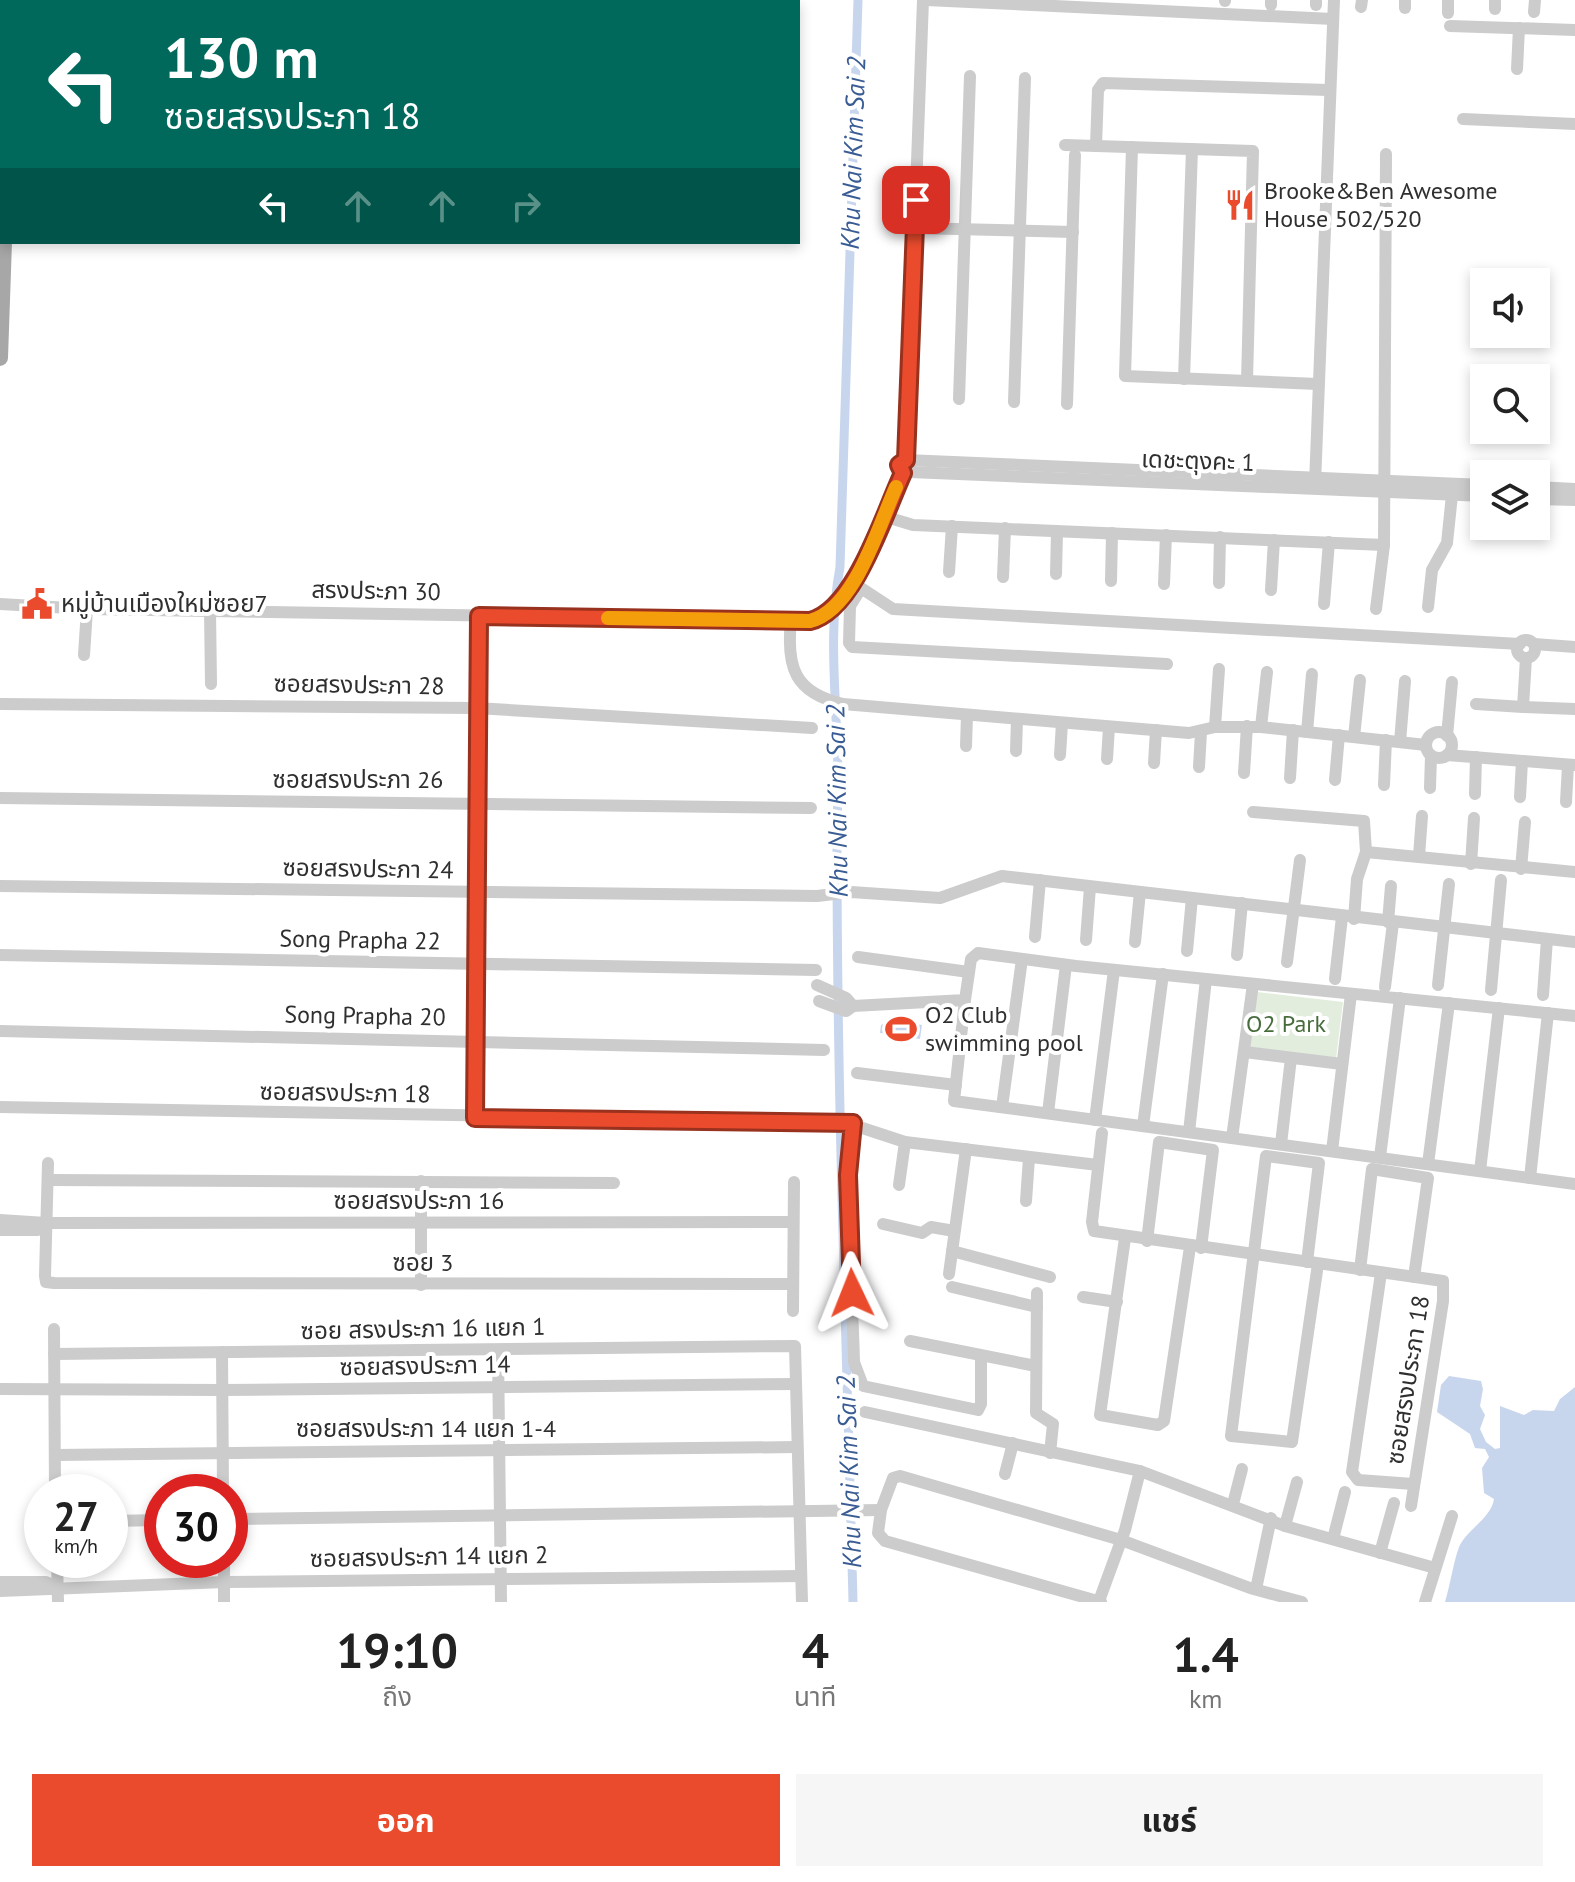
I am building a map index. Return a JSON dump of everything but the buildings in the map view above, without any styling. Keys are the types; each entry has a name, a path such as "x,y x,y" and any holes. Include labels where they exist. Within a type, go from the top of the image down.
{"main road":[{"path":"0,358 4,244"}],"street":[{"path":"907,467 925,0 1333,19"},
{"path":"1315,483 1334,0"},
{"path":"1449,13 1519,28 1575,30"},
{"path":"1517,69 1519,28"},
{"path":"959,399 970,76"},
{"path":"1014,402 1025,78"},
{"path":"1096,146 1098,90 1103,83 1329,90"},
{"path":"1463,119 1575,124"},
{"path":"1065,145 1251,151 1255,155 1247,381"},
{"path":"1132,147 1124,372 1130,378 1318,384"},
{"path":"1184,379 1192,149"},
{"path":"1376,609 1384,545 1386,154"},
{"path":"1067,404 1075,155"},
{"path":"915,228 1073,232"},
{"name":"เดชะตุงคะ 1","path":"907,467 1383,486 1470,485"},
{"name":"สรงประภา 30","path":"0,604 87,609 791,621 824,617 856,588 883,516 907,467"},
{"name":"เดชะตุงคะ 1","path":"1383,486 1470,496"},
{"path":"1550,488 1575,489"},
{"path":"1428,607 1432,570 1447,543 1452,495"},
{"path":"1550,499 1575,500"},
{"path":"883,516 902,523 952,526 1384,545"},
{"path":"949,572 952,526"},
{"path":"1003,577 1005,528"},
{"path":"1056,574 1057,531"},
{"path":"1111,581 1112,533"},
{"path":"1164,584 1166,535"},
{"path":"1219,583 1220,537"},
{"path":"1271,590 1274,540"},
{"path":"1324,604 1329,542"},
{"path":"1167,664 852,647 849,643 850,606 856,588 893,609 1520,644 1527,640 1534,644 1575,647"},
{"path":"84,655 87,609"},
{"path":"210,610 211,684"},
{"path":"475,1118 479,616"},
{"path":"791,621 794,671 801,685 818,697 843,704 1156,730 1201,732 1215,727 1261,727 1400,742 1447,755 1572,765 1566,802"},
{"path":"1520,644 1518,653 1526,658"},
{"path":"1526,658 1533,655 1534,644"},
{"path":"1523,707 1526,658"},
{"path":"1215,727 1219,669"},
{"path":"1261,727 1267,672"},
{"path":"1290,778 1312,674"},
{"path":"1354,737 1360,680"},
{"path":"1400,742 1405,681"},
{"path":"1447,755 1451,744 1447,736 1452,682"},
{"name":"ซอยสรงประภา 28","path":"0,704 476,708 812,728"},
{"path":"1476,704 1575,709"},
{"path":"966,746 967,715"},
{"path":"1016,751 1017,719"},
{"path":"1060,755 1062,723"},
{"path":"1244,773 1247,726"},
{"path":"1107,759 1109,727"},
{"path":"1154,763 1156,730"},
{"path":"1199,767 1201,732"},
{"path":"1430,788 1429,750 1436,733 1447,736"},
{"path":"1335,780 1339,735"},
{"path":"1384,785 1386,740"},
{"path":"1475,794 1476,757"},
{"path":"1520,797 1522,761"},
{"name":"ซอยสรงประภา 26","path":"0,798 811,808"},
{"path":"1253,812 1364,821 1366,852 1335,979"},
{"path":"1419,856 1422,816"},
{"path":"1471,864 1474,818"},
{"path":"1521,869 1525,822"},
{"path":"1366,852 1575,872"},
{"path":"1287,962 1300,860"},
{"name":"ซอยสรงประภา 24","path":"0,886 476,892 851,892 940,898 999,876 1575,942"},
{"path":"1035,937 1040,880"},
{"path":"1491,990 1501,880"},
{"path":"1438,985 1449,884"},
{"path":"1385,987 1391,886"},
{"path":"1086,940 1090,887"},
{"path":"1135,942 1140,892"},
{"path":"1187,951 1192,898"},
{"path":"1237,955 1242,903"},
{"path":"1543,995 1547,939"},
{"path":"1575,1016 1066,965 978,953 971,959 954,1101 1575,1184"},
{"name":"Song Prapha 22","path":"0,955 816,970"},
{"path":"858,957 969,972"},
{"path":"1002,1107 1022,959"},
{"path":"1048,1113 1066,965"},
{"path":"1095,1120 1114,970"},
{"path":"1143,1126 1163,974"},
{"path":"1189,1132 1206,979"},
{"path":"1232,1138 1253,984"},
{"path":"821,994 848,1005 965,1000"},
{"path":"1332,1151 1351,994"},
{"path":"1380,1157 1400,998"},
{"path":"1428,1164 1449,1003"},
{"path":"1480,1171 1499,1008"},
{"path":"1530,1178 1548,1013"},
{"name":"Song Prapha 20","path":"0,1031 824,1050"},
{"path":"1245,1052 1342,1064"},
{"path":"1281,1144 1291,1058"},
{"path":"857,1073 956,1085"},
{"name":"ซอยสรงประภา 18","path":"0,1107 475,1118 844,1122 905,1142 1098,1165"},
{"path":"844,1122 854,1362 859,1381 863,1386 978,1410 981,1404 981,1356"},
{"path":"1102,1133 1092,1230 1196,1248 1254,1255 1381,1273 1414,1277 1428,1178 1372,1169 1360,1270"},
{"path":"899,1185 905,1142"},
{"path":"1125,1238 1100,1415 1162,1424 1213,1150 1159,1142 1147,1241"},
{"path":"966,1149 950,1281 1037,1307"},
{"path":"1266,1156 1319,1163 1313,1263 1292,1442 1233,1437 1229,1433 1254,1255 1266,1156"},
{"path":"1026,1201 1029,1158"},
{"path":"0,1230 38,1230 46,1223 48,1163"},
{"path":"48,1180 614,1183"},
{"path":"421,1181 421,1285"},
{"path":"793,1311 794,1182"},
{"path":"0,1220 46,1223"},
{"name":"ซอยสรงประภา 16","path":"46,1223 793,1222"},
{"name":"ซอย 3","path":"46,1223 45,1276 46,1282 54,1283 792,1284"},
{"path":"883,1224 922,1233 931,1227 954,1231"},
{"path":"952,1251 1050,1277"},
{"path":"1381,1273 1352,1472 1358,1480 1413,1484"},
{"name":"ซอยสรงประภา 18","path":"1411,1506 1445,1283 1441,1279 1414,1277"},
{"path":"1037,1293 1037,1415 1053,1424 1050,1453"},
{"path":"1083,1297 1117,1302"},
{"path":"54,1329 55,1474"},
{"path":"910,1341 1036,1366"},
{"name":"ซอย สรงประภา 16 แยก 1","path":"54,1354 791,1346 797,1350 796,1384"},
{"path":"498,1350 501,1602"},
{"path":"222,1352 223,1474"},
{"path":"796,1384 802,1602"},
{"name":"ซอยสรงประภา 14","path":"53,1391 796,1384"},
{"path":"0,1389 53,1391"},
{"path":"0,1397 41,1396 53,1391"},
{"path":"865,1412 1140,1471 1271,1518 1285,1526 1435,1568"},
{"path":"1005,1474 1013,1443"},
{"name":"ซอยสรงประภา 14 แยก 1-4","path":"55,1455 797,1447"},
{"path":"1233,1504 1242,1469"},
{"path":"1140,1471 1121,1540 1100,1602 885,1541 878,1533 881,1510 893,1478 900,1476 1121,1540 1253,1588 1302,1602"},
{"path":"1285,1526 1297,1482"},
{"path":"1333,1539 1345,1492"},
{"path":"1380,1553 1394,1503"},
{"path":"248,1519 881,1510"},
{"path":"1425,1602 1452,1516"},
{"path":"1246,1602 1253,1588 1271,1518"},
{"name":"ซอยสรงประภา 14 แยก 2","path":"58,1587 224,1582 801,1576"},
{"path":"58,1578 58,1602"},
{"path":"224,1578 224,1602"},
{"path":"0,1582 46,1582 58,1587"},
{"path":"0,1591 46,1591 58,1587"}],"green space":[{"name":"O2 Park","path":"1257,992 1343,1002 1336,1059 1250,1048"}],"water":[{"name":"O2 Club swimming pool","path":"891,1020 922,1025 920,1039 880,1033 881,1025"},
{"path":"1449,1376 1481,1381 1480,1406 1485,1415 1480,1429 1486,1442 1495,1449 1500,1448 1500,1406 1524,1415 1533,1410 1554,1411 1560,1399 1575,1387 1575,1602 1445,1602 1460,1545 1489,1512 1494,1499 1484,1493 1482,1468 1489,1457 1485,1449 1475,1448 1470,1434 1437,1412 1441,1385"}],"waterway":[{"name":"Khu Nai Kim Sai 2","path":"853,1602 840,1133 834,633 840,567 858,0"}],"slow traffic":[{"path":"608,618 810,621 824,617 840,604 852,587 896,487"}],"place":[{"name":"Brooke&Ben Awesome House 502/520","path":"1240,205"},
{"name":"หมู่บ้านเมืองใหม่ซอย7","path":"37,604"},
{"name":"O2 Club swimming pool","path":"901,1029"}],"route":[{"path":"852,1293 848,1175 853,1123 475,1118 479,616 810,621 824,617 840,604 852,587 903,473 899,465 906,460 916,200"}]}
